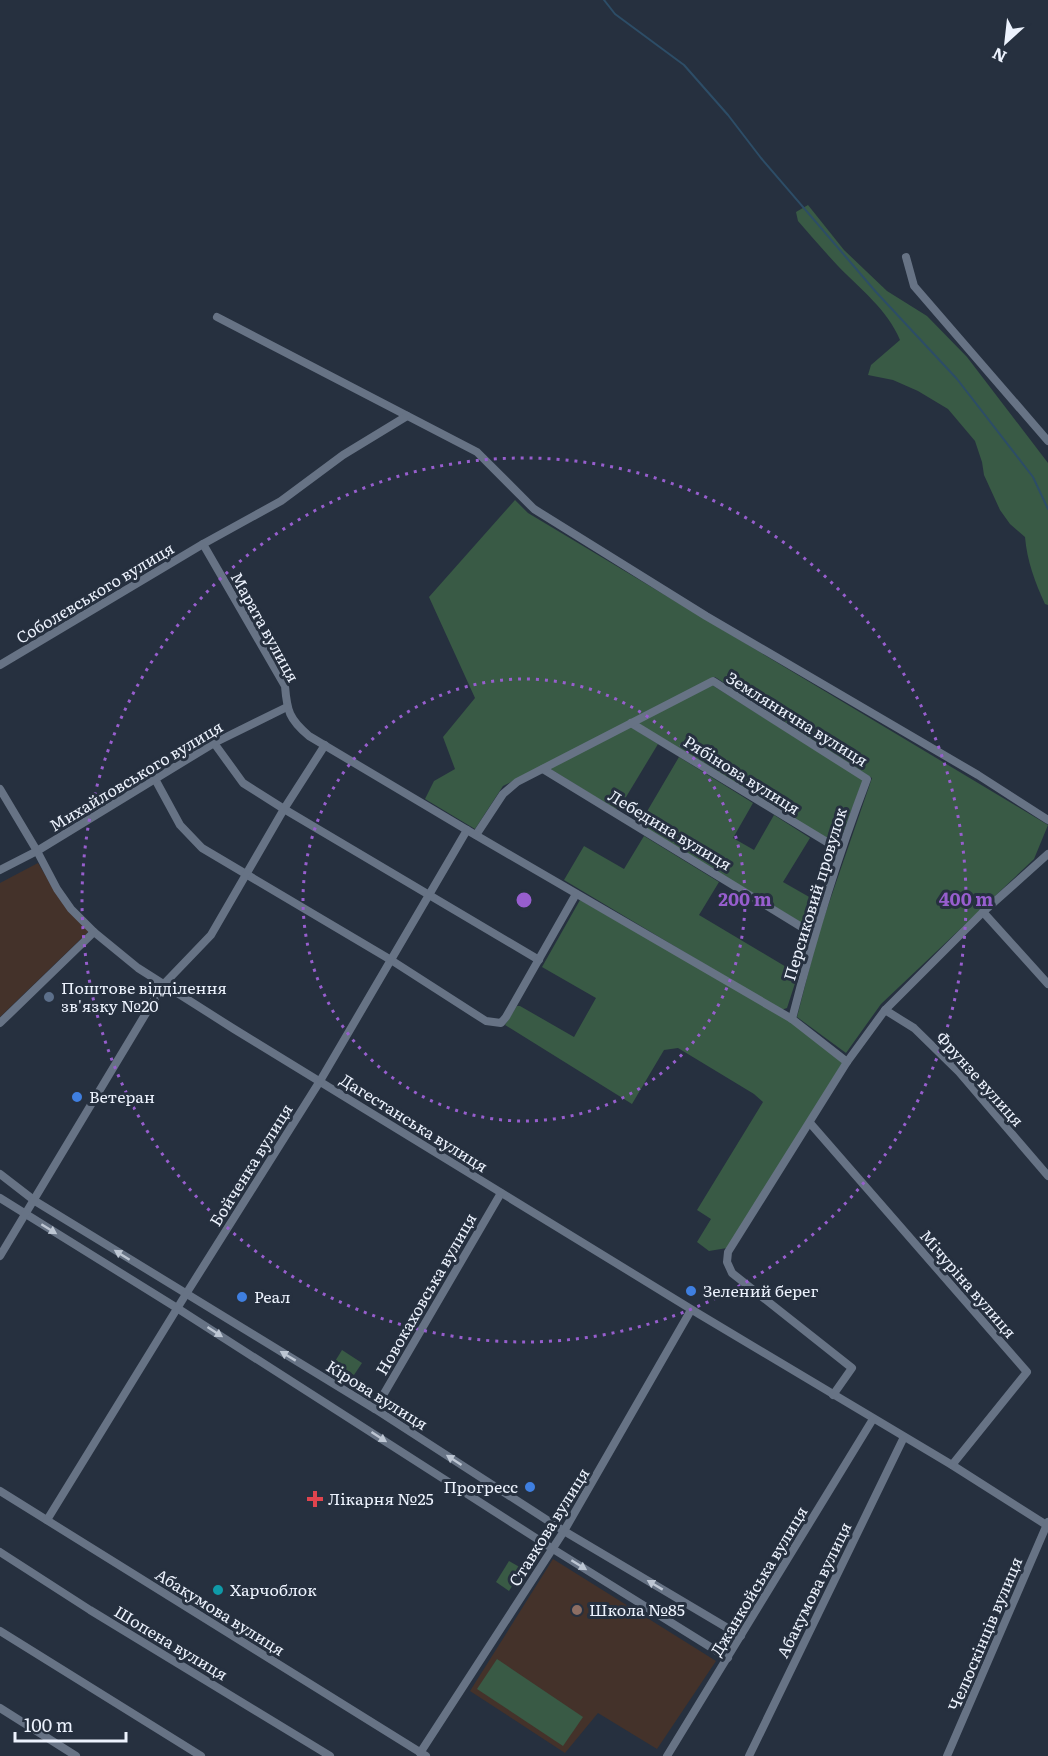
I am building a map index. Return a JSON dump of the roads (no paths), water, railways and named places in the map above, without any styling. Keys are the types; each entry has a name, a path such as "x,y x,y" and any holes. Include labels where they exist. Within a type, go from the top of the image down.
{"street":[{"path":"906,257 914,286 1048,441"},
{"path":"217,317 477,452 534,508 706,616 978,775 1048,820"},
{"name":"Соболєвського вулиця","path":"0,665 203,544 281,501 343,455 407,416"},
{"name":"Марата вулиця","path":"203,544 285,686 288,713 298,726 325,745 467,830"},
{"name":"Землянична вулиця","path":"631,723 713,681 867,779"},
{"name":"Михайловського вулиця","path":"0,870 214,743 287,707"},
{"path":"476,836 503,794 518,782 631,723"},
{"name":"Рябінова вулиця","path":"631,723 840,850"},
{"path":"214,743 243,783 539,960"},
{"path":"0,1256 163,985 211,935 284,809 325,745"},
{"name":"Лебедина вулиця","path":"543,769 813,934"},
{"path":"155,779 180,825 202,848 391,960 486,1022 501,1023 506,1017 576,894"},
{"name":"Персиковий провулок","path":"792,1018 813,934 840,850 867,779"},
{"name":"Дагестанська вулиця","path":"0,789 37,850 57,889 71,909 94,932 138,968 691,1310 1048,1524"},
{"path":"467,830 792,1018 847,1062"},
{"name":"Бойченка вулиця","path":"47,1520 177,1308 320,1082 467,830"},
{"path":"833,1395 852,1368 732,1273 727,1262 728,1252 847,1062 885,1010 983,912 1048,854"},
{"path":"983,912 1048,984"},
{"path":"0,1023 94,932"},
{"name":"Фрунзе вулиця","path":"885,1010 915,1028 959,1072 1048,1176"},
{"name":"Мічуріна вулиця","path":"810,1123 1027,1372 952,1465"},
{"name":"Кірова вулиця","path":"0,1174 35,1201 375,1409 564,1531 741,1636"},
{"name":"Новокаховська вулиця","path":"375,1409 501,1193"},
{"name":"Кірова вулиця","path":"0,1198 728,1658"},
{"name":"Ставкова вулиця","path":"423,1754 564,1531 691,1310"},
{"name":"Джанкойська вулиця","path":"668,1756 873,1419"},
{"name":"Абакумова вулиця","path":"749,1756 904,1437"},
{"name":"Абакумова вулиця","path":"0,1491 423,1754"},
{"name":"Челюскінців вулиця","path":"948,1756 1048,1524"},
{"name":"Шопена вулиця","path":"0,1552 90,1610 330,1756"},
{"path":"0,1631 201,1756"},
{"path":"0,1708 76,1756"}],"waterway":[{"path":"604,0 615,14 684,65 728,115 761,158 876,292 957,379 1033,477 1048,509"}],"place":[{"name":"Поштове відділення зв'язку №20","path":"49,997"},
{"name":"Ветеран","path":"77,1097"},
{"name":"Зелений берег","path":"691,1291"},
{"name":"Реал","path":"242,1297"},
{"name":"Прогресс","path":"530,1487"},
{"name":"Лікарня №25","path":"315,1499"},
{"name":"Харчоблок","path":"218,1590"},
{"name":"Школа №85","path":"577,1610"}]}
